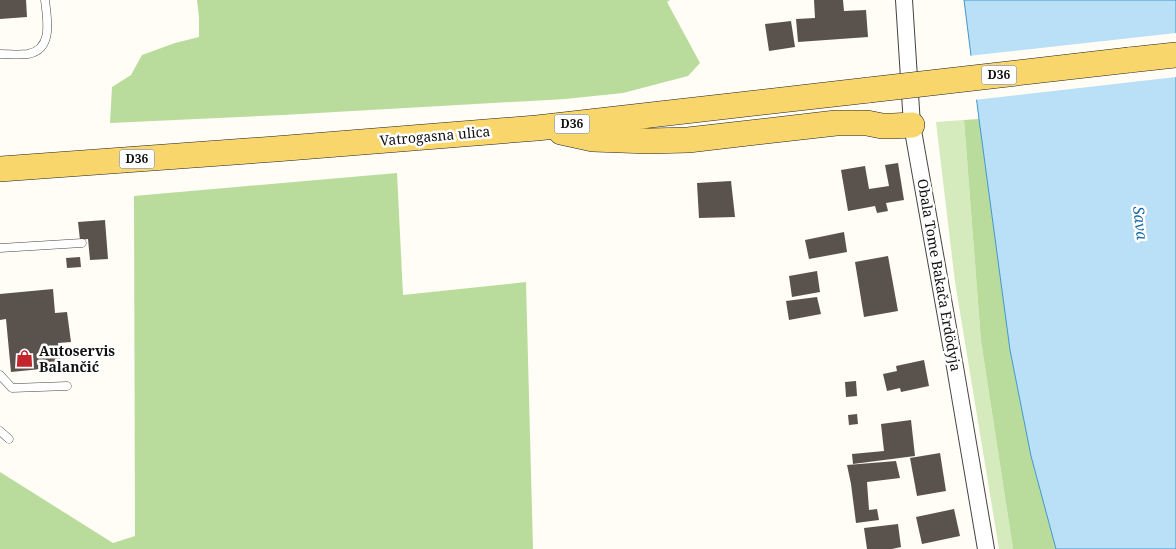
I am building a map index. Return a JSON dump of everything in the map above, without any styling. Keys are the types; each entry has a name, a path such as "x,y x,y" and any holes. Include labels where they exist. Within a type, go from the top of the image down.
{"main road":[{"name":"Vatrogasna ulica","path":"0,169 536,128 1176,55"},
{"path":"536,128 593,138 649,141 688,140 836,123 867,123 888,126 912,125"}],"street":[{"name":"Obala Tome Bakača Erdödyja","path":"904,0 912,125 986,549"}],"lane":[{"path":"0,54 28,54 42,46 46,40 48,26 45,0"},
{"path":"0,248 82,242"},
{"path":"0,375 12,388 67,386"},
{"path":"0,431 9,439"}],"green space":[{"path":"197,0 670,0 667,2 700,63 688,76 623,93 565,99 110,123 112,87 131,75 142,55 175,43 199,37"},
{"path":"979,119 1010,350 1031,456 1056,549 1013,549 981,341 964,120"},
{"path":"964,120 981,341 1013,549 999,549 955,282 936,122"},
{"path":"397,173 403,295 526,282 533,549 0,549 0,472 113,543 135,536 134,196"}],"water":[{"name":"Sava","path":"964,0 1176,0 1176,549 1056,549 1031,456 1010,350"}],"pier":[{"path":"1176,33 1176,77 974,100 968,56"}],"building":[{"path":"0,0 26,0 27,17 0,19"},
{"path":"814,0 843,0 844,11 866,10 868,37 798,42 796,19 815,18"},
{"path":"791,21 795,47 769,51 765,24"},
{"path":"898,163 904,200 886,203 888,211 877,213 875,206 848,211 841,170 865,166 869,189 889,186 885,165"},
{"path":"731,181 735,217 699,218 697,183"},
{"path":"105,220 108,259 90,260 88,239 80,240 78,222"},
{"path":"844,232 847,252 809,259 805,240"},
{"path":"888,256 898,311 864,317 855,262"},
{"path":"80,257 81,267 67,268 66,258"},
{"path":"817,271 820,292 792,297 789,276"},
{"path":"53,289 55,313 67,312 71,342 58,343 61,367 11,372 6,319 0,320 0,294"},
{"path":"817,297 821,314 789,320 786,301"},
{"path":"924,360 929,386 901,392 900,388 887,391 883,374 897,371 896,366"},
{"path":"856,381 857,396 846,397 845,382"},
{"path":"857,414 858,424 849,425 848,415"},
{"path":"911,420 915,456 853,464 852,454 884,451 881,424"},
{"path":"940,453 946,491 917,496 910,458"},
{"path":"896,461 900,478 867,482 869,510 877,509 879,520 856,523 847,465"},
{"path":"954,509 960,536 922,544 916,517"},
{"path":"898,524 901,547 867,549 864,528"}],"place":[{"name":"Autoservis Balančić","path":"25,359"}]}
